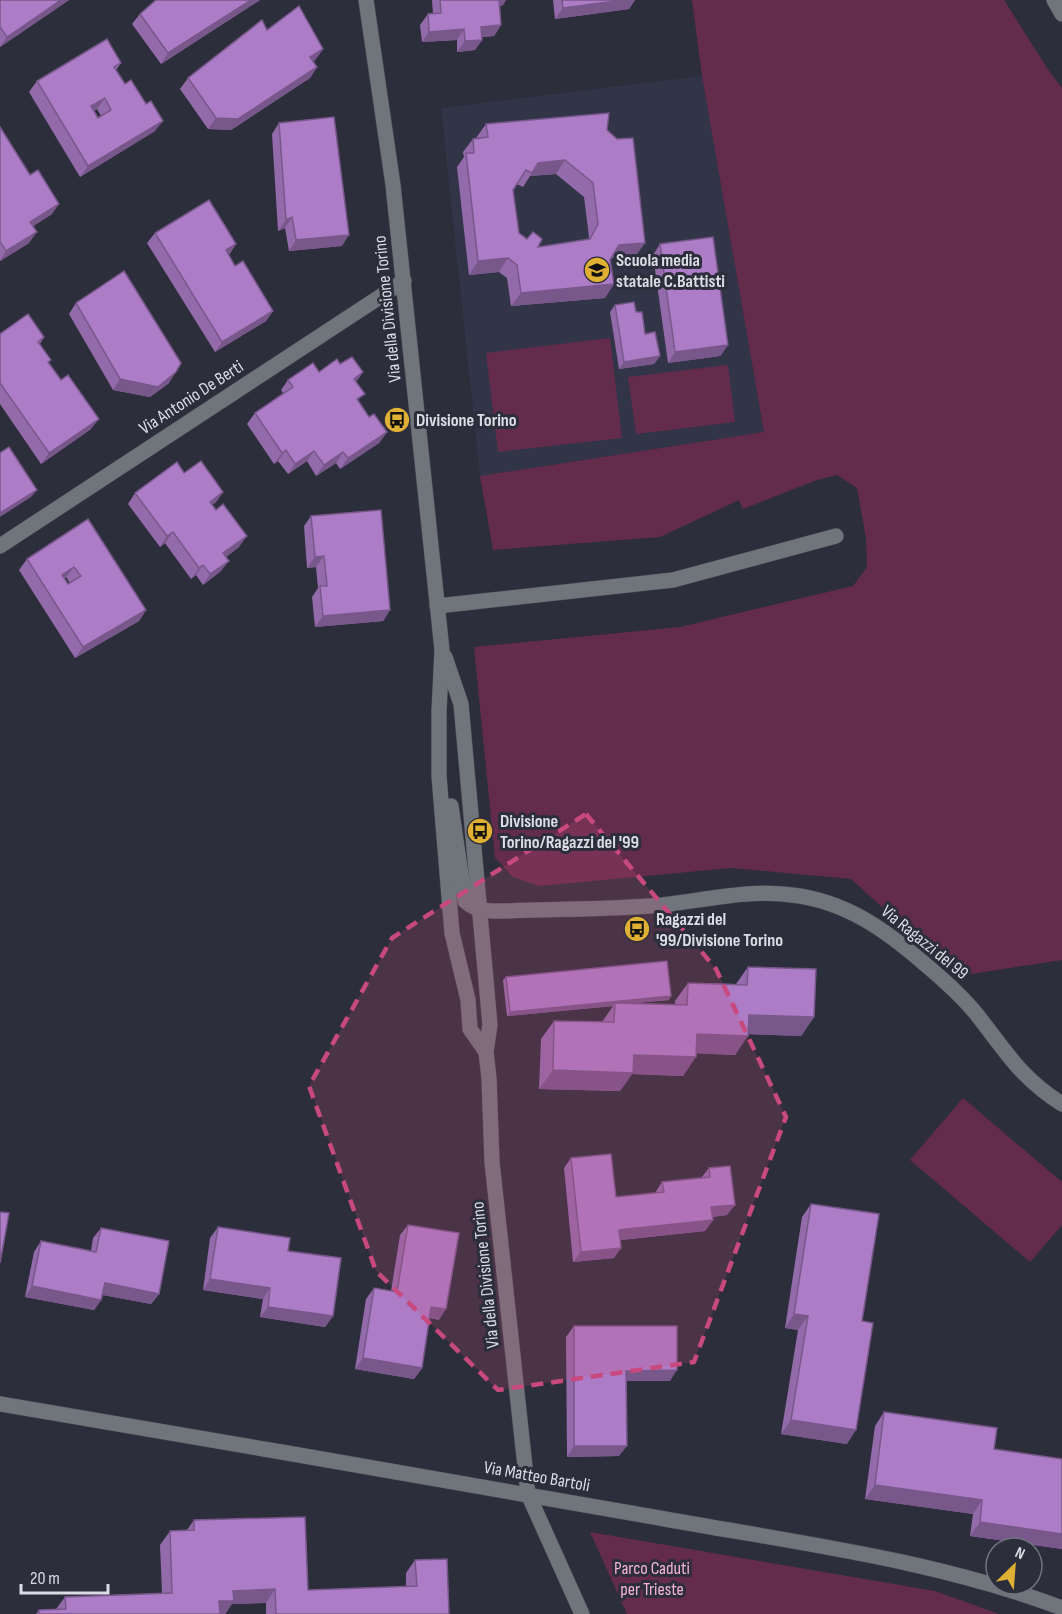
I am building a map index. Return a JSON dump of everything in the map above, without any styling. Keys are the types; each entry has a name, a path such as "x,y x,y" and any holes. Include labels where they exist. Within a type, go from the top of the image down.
{"street":[{"name":"Via della Divisione Torino","path":"366,0 393,185 442,650 439,759 452,933 468,1000 470,1029 486,1052"},
{"path":"1054,0 1062,14"},
{"name":"Via Antonio De Berti","path":"0,546 404,281"},
{"path":"437,606 673,580 836,536"},
{"name":"Via della Divisione Torino","path":"442,650 460,704 490,1025 486,1052 492,1162 528,1494 582,1614"},
{"path":"439,759 448,784 465,901 471,907 480,909"},
{"name":"Via Ragazzi del 99","path":"480,909 577,909 660,905 762,893 793,895 830,903 863,917 888,933 947,982 977,1015 1024,1076 1062,1104"},
{"name":"Via Matteo Bartoli","path":"0,1404 528,1494 908,1563 979,1581 1062,1608"}],"highlighted area":[{"path":"586,814 716,969 786,1117 694,1362 498,1390 376,1271 309,1086 392,938"}],"shaded area":[{"name":"Scuola media statale C.Battisti","path":"702,76 764,432 480,476 441,108"}],"green space":[{"path":"692,0 1004,0 1062,88 1062,960 958,976 851,879 731,868 539,886 513,877 495,858 474,647 680,627 853,586 867,567 866,538 857,488 837,475 817,480 743,509 739,500 660,537 493,550 480,476 764,432 702,76"},
{"path":"610,338 622,438 498,452 486,353"},
{"path":"728,365 735,422 636,434 628,377"},
{"path":"963,1098 1062,1182 1062,1225 1030,1262 910,1160"},
{"name":"Parco Caduti per Trieste","path":"590,1532 935,1591 999,1614 627,1614"}],"building":[{"path":"0,0 61,0 7,37 0,27"},
{"path":"156,0 251,0 168,53 140,14"},
{"path":"440,0 499,0 501,25 481,27 482,40 465,41 464,29 429,32 428,14 441,13"},
{"path":"562,0 623,0 563,8"},
{"path":"299,6 323,49 310,57 317,67 238,119 216,118 188,78 262,20 267,30"},
{"path":"107,39 121,63 114,67 125,84 131,80 146,104 151,101 163,121 88,166 37,81","holes":["105,98 111,110 98,118 91,106"]},
{"path":"609,113 607,130 617,139 633,138 645,243 619,245 610,260 614,284 521,293 517,265 508,258 478,261 466,153 474,153 473,139 488,137 486,124","holes":["565,160 593,183 598,224 590,239 538,247 542,239 533,232 527,239 519,233 513,190 526,170 532,173 538,163"]},
{"path":"334,117 349,235 296,240 292,217 286,220 279,123"},
{"path":"0,127 30,175 38,170 59,204 30,222 37,232 6,251 0,243"},
{"path":"209,200 236,244 226,250 235,266 243,261 273,311 222,342 155,233"},
{"path":"713,237 728,345 675,352 660,244"},
{"path":"124,271 181,363 176,372 158,387 120,379 76,303"},
{"path":"634,302 636,312 642,312 645,334 655,332 660,356 624,362 615,305"},
{"path":"28,314 44,337 38,342 51,360 48,362 61,380 68,375 99,419 49,453 0,383 0,334"},
{"path":"352,357 363,372 354,379 365,394 357,399 369,417 374,414 387,432 348,458 343,452 324,465 314,451 295,464 286,450 282,453 255,413 293,387 288,380 313,363 319,372 337,359 340,364"},
{"path":"9,447 37,490 0,513 0,453"},
{"path":"201,461 223,492 210,502 216,510 223,504 247,536 223,553 229,561 210,574 203,565 199,568 173,532 167,536 135,493 177,462 184,473"},
{"path":"381,510 390,610 323,616 320,586 327,586 324,556 315,557 311,516"},
{"path":"88,519 146,610 83,647 27,559","holes":["74,567 81,576 68,584 62,575"]},
{"path":"667,961 671,996 510,1012 506,977"},
{"path":"748,967 816,969 814,1017 749,1015 748,1036 697,1034 696,1057 634,1055 633,1073 553,1070 554,1021 614,1022 615,1003 687,1005 688,983 747,985"},
{"path":"611,1154 616,1197 664,1192 662,1182 710,1177 709,1168 730,1166 735,1205 711,1207 713,1220 619,1230 621,1248 581,1252 571,1158"},
{"path":"811,1204 879,1214 862,1321 873,1323 856,1430 791,1420 808,1316 794,1314"},
{"path":"0,1212 9,1213 0,1263"},
{"path":"408,1225 459,1233 446,1309 431,1307 422,1368 363,1358 374,1288 397,1292"},
{"path":"218,1227 290,1238 288,1251 341,1258 333,1316 268,1307 270,1288 210,1279"},
{"path":"101,1228 169,1241 159,1294 105,1283 101,1300 32,1286 41,1241 96,1252"},
{"path":"574,1326 677,1326 677,1370 626,1371 627,1446 574,1446"},
{"path":"884,1412 997,1428 994,1449 1062,1459 1062,1534 980,1522 982,1500 875,1485"},
{"path":"305,1517 308,1590 417,1586 415,1560 447,1559 449,1614 276,1614 275,1589 233,1591 234,1601 219,1601 220,1614 39,1614 39,1610 66,1609 65,1597 172,1593 170,1531 194,1530 194,1520"}],"place":[{"name":"Scuola media statale C.Battisti","path":"597,270"},
{"name":"Divisione Torino","path":"397,420"},
{"name":"Divisione Torino/Ragazzi del '99","path":"480,831"},
{"name":"Ragazzi del '99/Divisione Torino","path":"637,929"}]}
